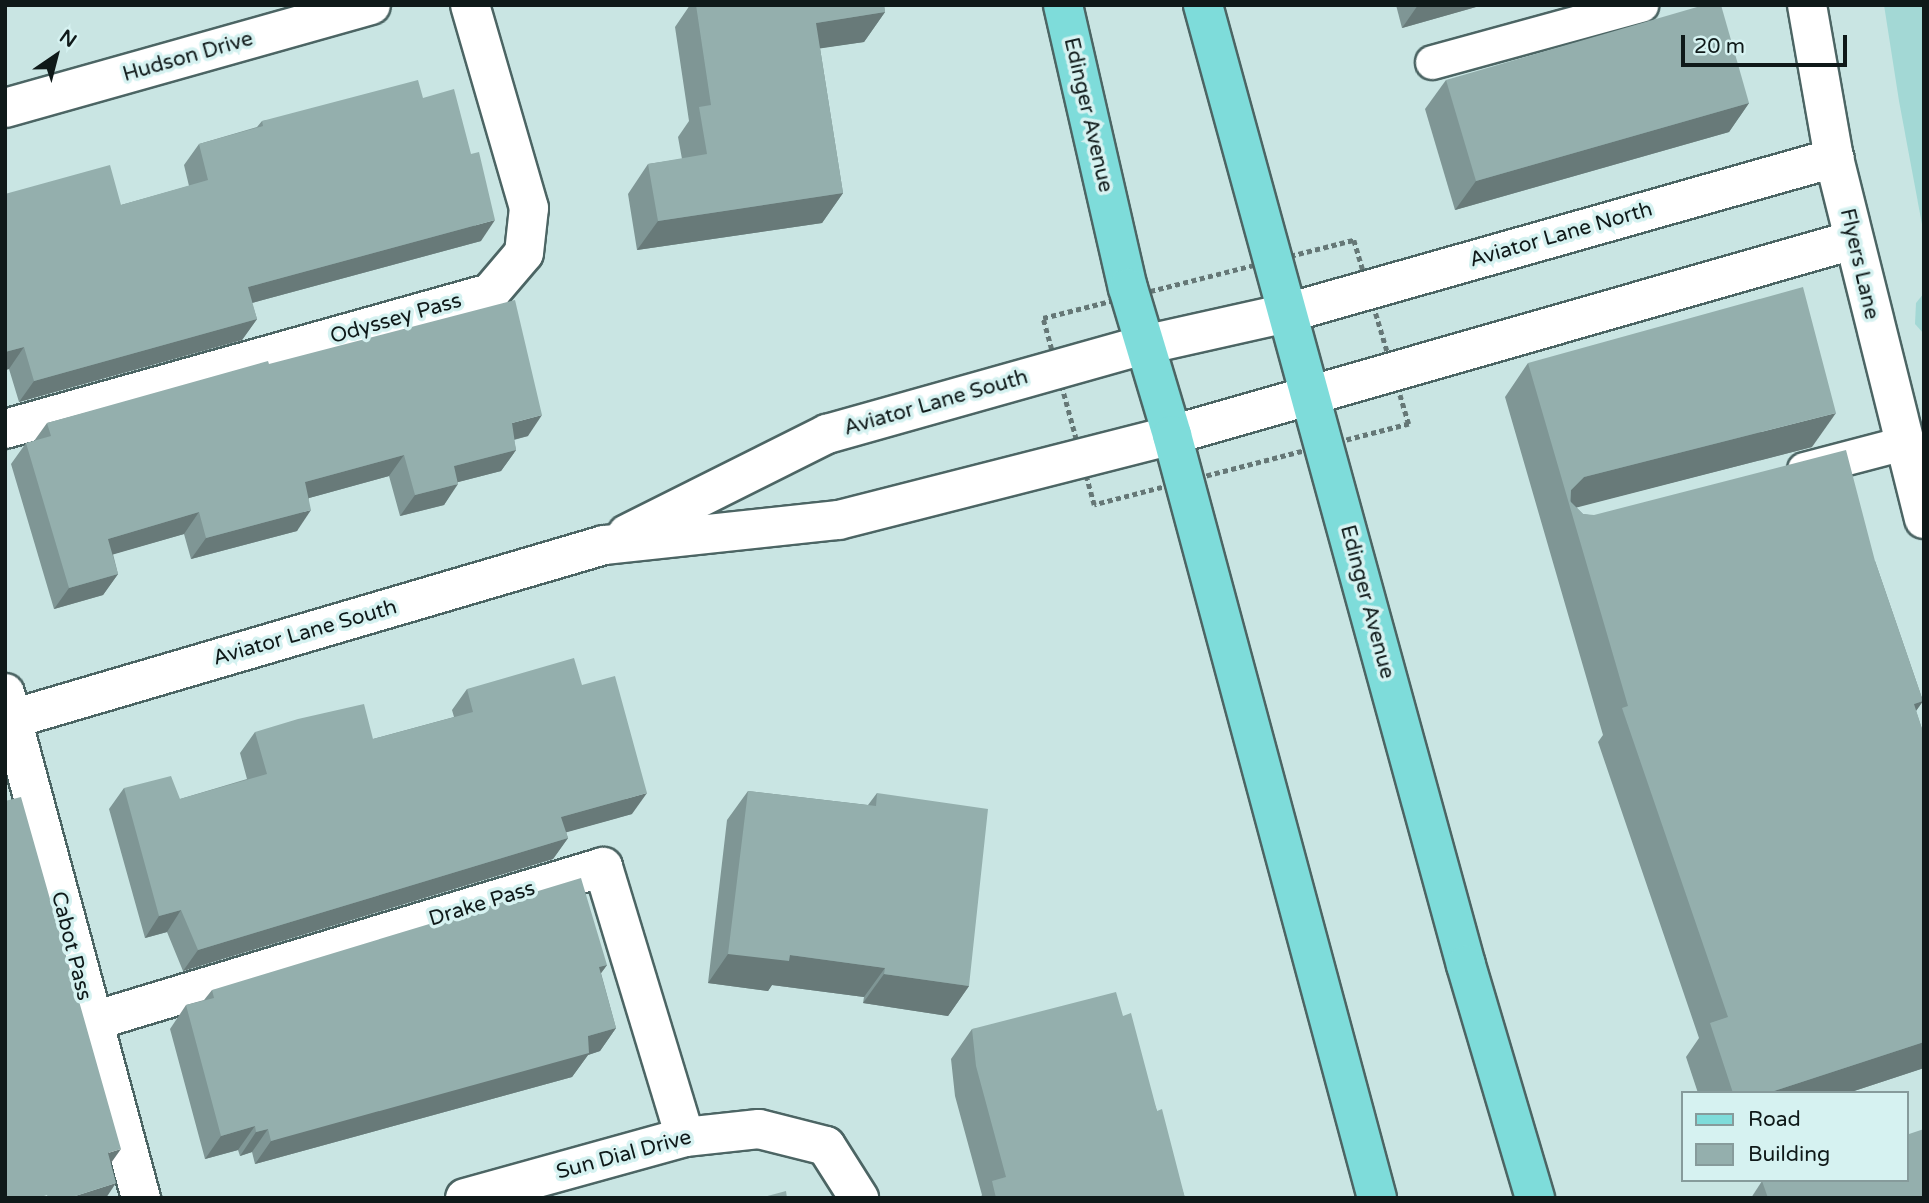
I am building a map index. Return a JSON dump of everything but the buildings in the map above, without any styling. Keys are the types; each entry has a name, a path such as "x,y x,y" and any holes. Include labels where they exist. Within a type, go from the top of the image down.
{"main road":[{"name":"Edinger Avenue","path":"1063,5 1144,345 1172,435 1377,1198"},
{"name":"Edinger Avenue","path":"1203,5 1466,965 1535,1198"}],"street":[{"name":"Hudson Drive","path":"5,108 371,5"},
{"name":"Odyssey Pass","path":"5,429 490,293 524,253 529,208 470,5"},
{"name":"Flyers Lane","path":"1807,5 1834,158 1853,240 1907,417 1924,519"},
{"name":"Aviator Lane North","path":"1287,313 1834,158"},
{"path":"1310,393 1853,240"},
{"name":"Aviator Lane South","path":"604,545 827,434 1144,345 1287,313"},
{"name":"Aviator Lane South","path":"8,711 604,545 839,520 1172,435 1310,393"},
{"name":"Cabot Pass","path":"8,711 90,1022 141,1198"},
{"name":"Drake Pass","path":"90,1022 603,867 685,1137"},
{"name":"Sun Dial Drive","path":"465,1198 685,1137 759,1129 826,1146 859,1198"}],"lane":[{"path":"1432,62 1641,5"},
{"path":"1777,476 1907,417"}],"shaded area":[{"path":"1884,5 1924,5 1924,235 1899,101"},
{"path":"1924,293 1924,334 1915,324 1916,303"}]}
